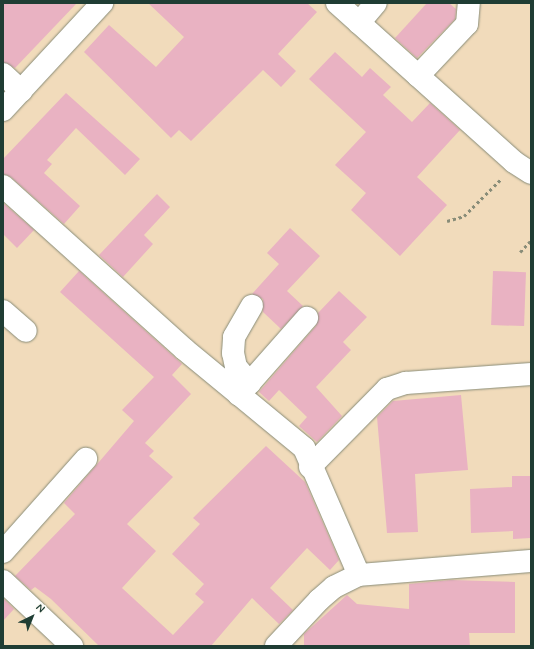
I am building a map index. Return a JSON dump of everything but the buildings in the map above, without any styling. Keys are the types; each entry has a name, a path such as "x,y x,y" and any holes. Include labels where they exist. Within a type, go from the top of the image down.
{"street":[{"path":"3,110 102,3"},
{"path":"337,3 522,167"},
{"path":"359,23 376,3"},
{"path":"418,76 467,24 469,3"},
{"path":"3,74 21,91"},
{"path":"3,186 244,389 304,448 310,467 360,575"},
{"path":"244,389 236,367 233,353 234,337 252,306"},
{"path":"3,311 26,331"},
{"path":"244,389 307,318"},
{"path":"310,467 387,389 406,383 531,374"},
{"path":"3,552 86,459"},
{"path":"276,646 319,600 360,575 531,561"},
{"path":"3,581 72,646"}],"path":[{"path":"447,221 464,216 522,167"},
{"path":"520,252 531,240"}]}
